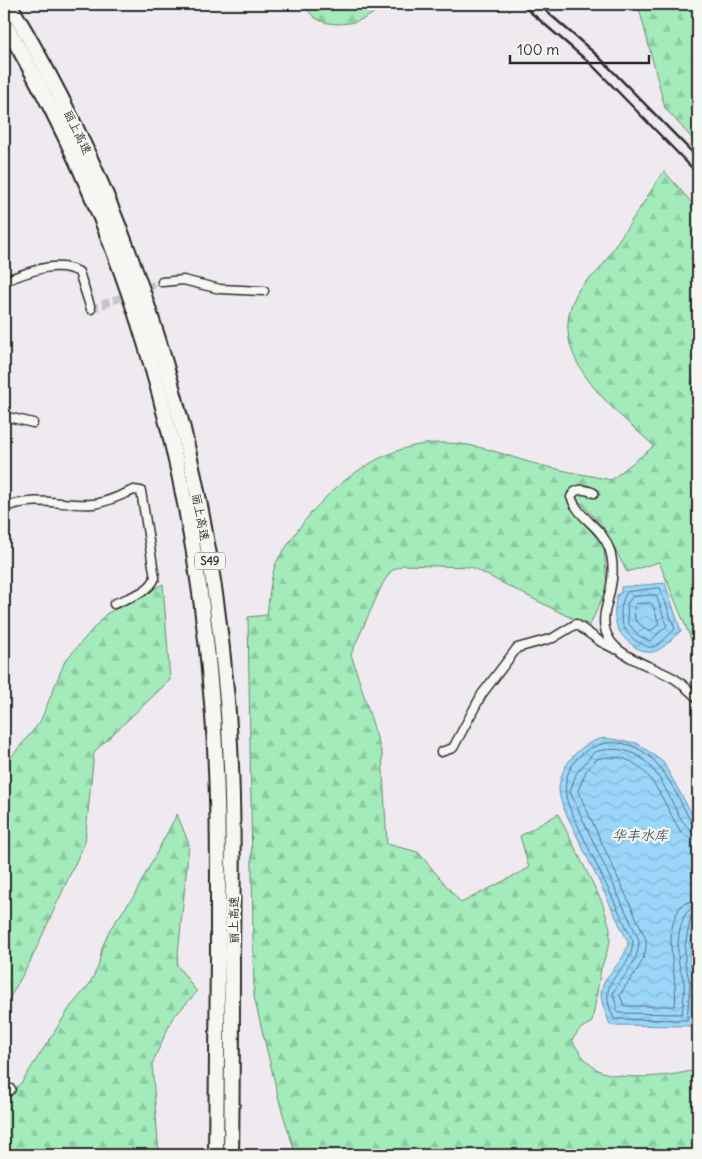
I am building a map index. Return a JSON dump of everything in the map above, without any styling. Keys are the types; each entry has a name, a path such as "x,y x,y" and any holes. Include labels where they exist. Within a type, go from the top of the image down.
{"highway":[{"name":"丽上高速","path":"9,4 69,111 124,238 168,372 200,510 222,651 232,784 230,1155"},
{"name":"丽上高速","path":"4,22 56,117 111,244 154,376 188,522 206,643 216,756 219,841 216,1155"}],"street":[{"path":"4,281 46,267 72,268 79,272 91,309"},
{"path":"162,282 183,280 220,288 264,291"},
{"path":"4,416 33,423"},
{"path":"594,493 581,489 571,497 577,509 602,534 610,549 613,579 605,620 607,634 616,649"},
{"path":"4,508 20,502 42,500 67,504 95,504 134,490 141,491 154,578 151,585 142,592 114,604"},
{"path":"441,752 453,748 482,694 517,648 552,638 576,624 601,642 675,679 698,699"},
{"path":"4,1095 11,1089"}],"green space":[{"path":"305,4 382,4 375,12 365,18 342,24 319,20 310,14"},
{"path":"638,4 698,4 698,145 665,108"},
{"path":"664,171 698,210 698,656 659,562 627,572 603,527 570,491 570,505 604,547 607,587 590,625 567,616 471,567 403,565 391,571 383,583 351,654 382,754 387,844 418,852 461,903 529,868 520,836 558,814 602,902 610,928 610,942 601,969 592,1022 580,1029 572,1040 586,1061 598,1070 618,1076 645,1077 694,1070 698,1036 698,1155 296,1155 281,1108 254,997 248,617 267,615 276,563 304,521 320,503 356,472 399,450 422,445 455,443 484,448 544,466 611,480 654,446 603,398 587,379 575,358 569,337 569,315 578,291 602,266"},
{"path":"163,584 170,680 94,752 85,842 31,960 4,1008 4,766 40,722 65,661 106,614"},
{"path":"177,814 189,844 177,965 197,992 172,1019 152,1064 159,1155 4,1155 4,1099 22,1082 71,1006 89,985 98,967 102,948 110,929 134,896"},
{"path":"698,927 698,974 695,957"}],"water":[{"path":"665,583 681,631 657,651 642,651 632,645 619,631 615,615 617,595 621,592 621,587"},
{"name":"华丰水库","path":"605,738 637,743 663,762 698,825 698,910 690,946 690,962 695,983 692,1026 610,1025 603,1006 601,998 602,987 623,956 628,942 564,809 559,790 563,772 573,756 588,744"}],"tunnel":[{"path":"91,309 162,282"}],"railway":[{"path":"521,4 592,65 698,174"},
{"path":"538,4 599,57 698,158"}]}
